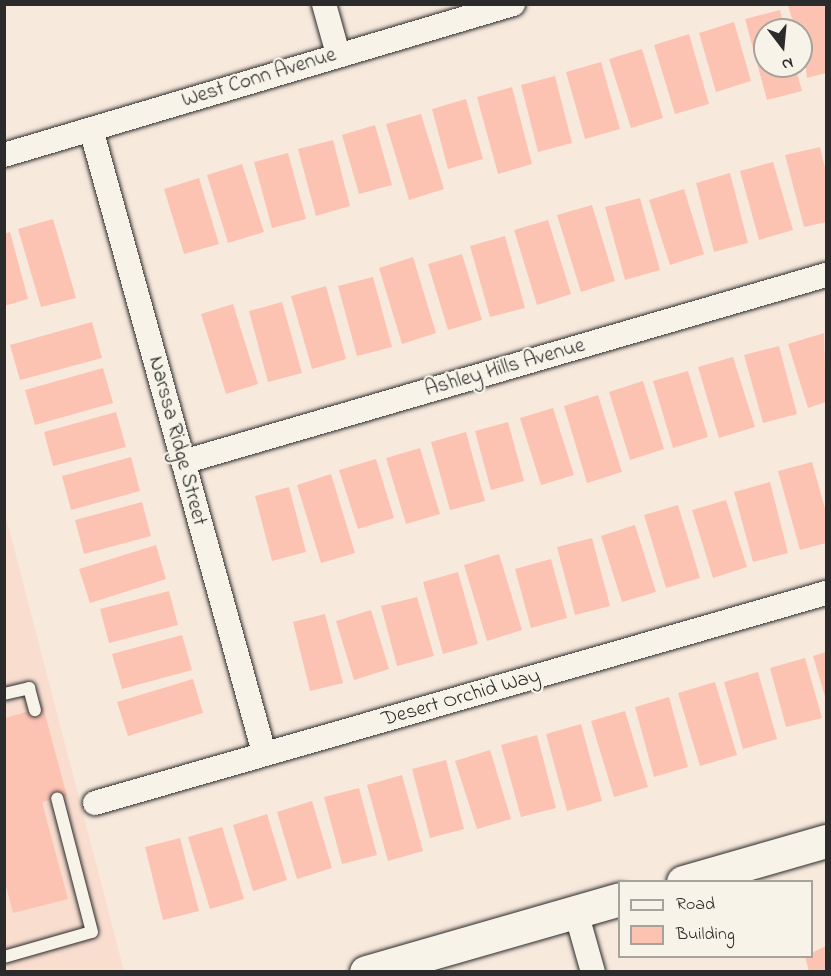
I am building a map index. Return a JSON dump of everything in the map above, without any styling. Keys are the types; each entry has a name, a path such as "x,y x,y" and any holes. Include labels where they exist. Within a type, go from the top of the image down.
{"main road":[{"path":"690,880 826,841"},
{"path":"366,972 618,900"}],"street":[{"path":"324,4 338,54"},
{"name":"West Conn Avenue","path":"4,155 338,54 513,4"},
{"name":"Narssa Ridge Street","path":"91,129 264,753"},
{"name":"Ashley Hills Avenue","path":"183,462 826,275"},
{"name":"Desert Orchid Way","path":"95,803 826,593"},
{"path":"576,912 593,972"}],"lane":[{"path":"4,694 29,688 34,710"},
{"path":"4,957 92,932 57,798"}],"shaded area":[{"path":"5,513 124,971 5,971"}],"building":[{"path":"825,4 826,73 813,76 813,18 792,18 788,5"},
{"path":"780,10 782,18 753,18 753,48 745,19"},
{"path":"734,22 751,81 716,92 699,33"},
{"path":"689,34 709,104 675,114 654,45"},
{"path":"642,49 663,118 631,128 609,59"},
{"path":"601,62 620,129 585,139 566,72"},
{"path":"555,76 572,143 538,152 521,85"},
{"path":"761,78 798,78 802,91 767,100"},
{"path":"512,87 532,164 498,174 477,97"},
{"path":"466,99 483,159 448,169 432,109"},
{"path":"421,114 444,189 409,200 386,124"},
{"path":"375,125 392,185 359,194 342,135"},
{"path":"333,140 350,206 316,216 298,149"},
{"path":"820,147 826,172 826,222 804,227 785,155"},
{"path":"288,153 306,219 272,228 254,162"},
{"path":"773,162 793,230 759,240 740,171"},
{"path":"242,164 264,232 228,243 207,175"},
{"path":"730,173 748,243 714,252 696,183"},
{"path":"199,178 219,244 184,254 164,189"},
{"path":"684,189 704,254 670,265 649,200"},
{"path":"640,198 660,270 625,280 605,207"},
{"path":"592,205 615,281 581,292 557,215"},
{"path":"53,219 76,298 41,307 18,229"},
{"path":"548,220 571,294 537,305 514,230"},
{"path":"10,232 28,299 4,306 4,234"},
{"path":"505,236 525,308 490,317 470,246"},
{"path":"462,254 482,320 448,330 428,264"},
{"path":"413,257 436,333 402,344 379,268"},
{"path":"373,277 392,347 357,356 338,286"},
{"path":"326,286 346,359 312,369 291,296"},
{"path":"282,302 302,373 268,382 249,311"},
{"path":"233,304 258,384 226,394 201,314"},
{"path":"92,322 102,358 20,380 10,345"},
{"path":"824,333 826,402 808,408 788,344"},
{"path":"779,346 797,414 763,423 744,355"},
{"path":"733,357 755,427 719,438 698,367"},
{"path":"103,368 113,403 35,425 25,390"},
{"path":"688,371 708,437 673,448 653,381"},
{"path":"643,381 664,449 630,460 609,392"},
{"path":"598,395 622,472 587,483 564,406"},
{"path":"553,408 574,475 541,485 520,418"},
{"path":"116,412 126,447 53,466 44,432"},
{"path":"508,422 524,481 491,490 475,431"},
{"path":"466,432 485,501 450,510 431,442"},
{"path":"420,448 440,514 406,524 386,458"},
{"path":"131,457 140,491 71,510 62,476"},
{"path":"376,459 394,518 358,529 339,470"},
{"path":"812,462 826,512 826,543 800,550 778,471"},
{"path":"331,474 355,553 321,563 297,485"},
{"path":"770,482 788,553 753,562 734,492"},
{"path":"289,487 306,552 272,561 255,496"},
{"path":"726,500 747,567 713,578 692,510"},
{"path":"142,502 151,536 84,554 75,520"},
{"path":"678,505 700,578 666,588 644,515"},
{"path":"635,525 656,592 622,602 601,536"},
{"path":"592,538 610,606 575,615 557,547"},
{"path":"156,545 166,579 90,603 79,569"},
{"path":"499,554 522,630 487,641 464,565"},
{"path":"551,559 567,618 531,628 515,569"},
{"path":"458,572 478,644 443,654 423,582"},
{"path":"169,591 178,625 109,643 100,609"},
{"path":"417,597 434,656 397,666 381,606"},
{"path":"371,610 389,669 354,680 336,621"},
{"path":"325,614 343,683 310,691 293,622"},
{"path":"182,635 192,670 122,689 112,654"},
{"path":"826,652 826,700 813,656"},
{"path":"805,658 822,718 786,727 770,668"},
{"path":"758,672 777,739 743,749 724,682"},
{"path":"193,679 203,713 128,736 117,702"},
{"path":"715,682 737,755 700,766 678,693"},
{"path":"669,697 688,767 654,777 635,707"},
{"path":"43,707 67,796 42,802 68,899 13,913 5,882 5,718"},
{"path":"625,711 648,787 614,797 591,721"},
{"path":"581,724 602,801 567,811 546,734"},
{"path":"537,735 556,808 521,817 501,745"},
{"path":"490,750 511,819 477,829 455,761"},
{"path":"446,760 464,829 430,838 412,769"},
{"path":"402,775 423,851 388,861 367,785"},
{"path":"359,788 377,855 342,864 324,797"},
{"path":"312,801 332,868 297,879 277,812"},
{"path":"267,814 287,880 253,891 233,825"},
{"path":"222,827 244,899 210,909 188,837"},
{"path":"180,838 199,911 163,920 145,847"},
{"path":"826,946 826,972 809,972 806,958 813,958 813,952"}]}
